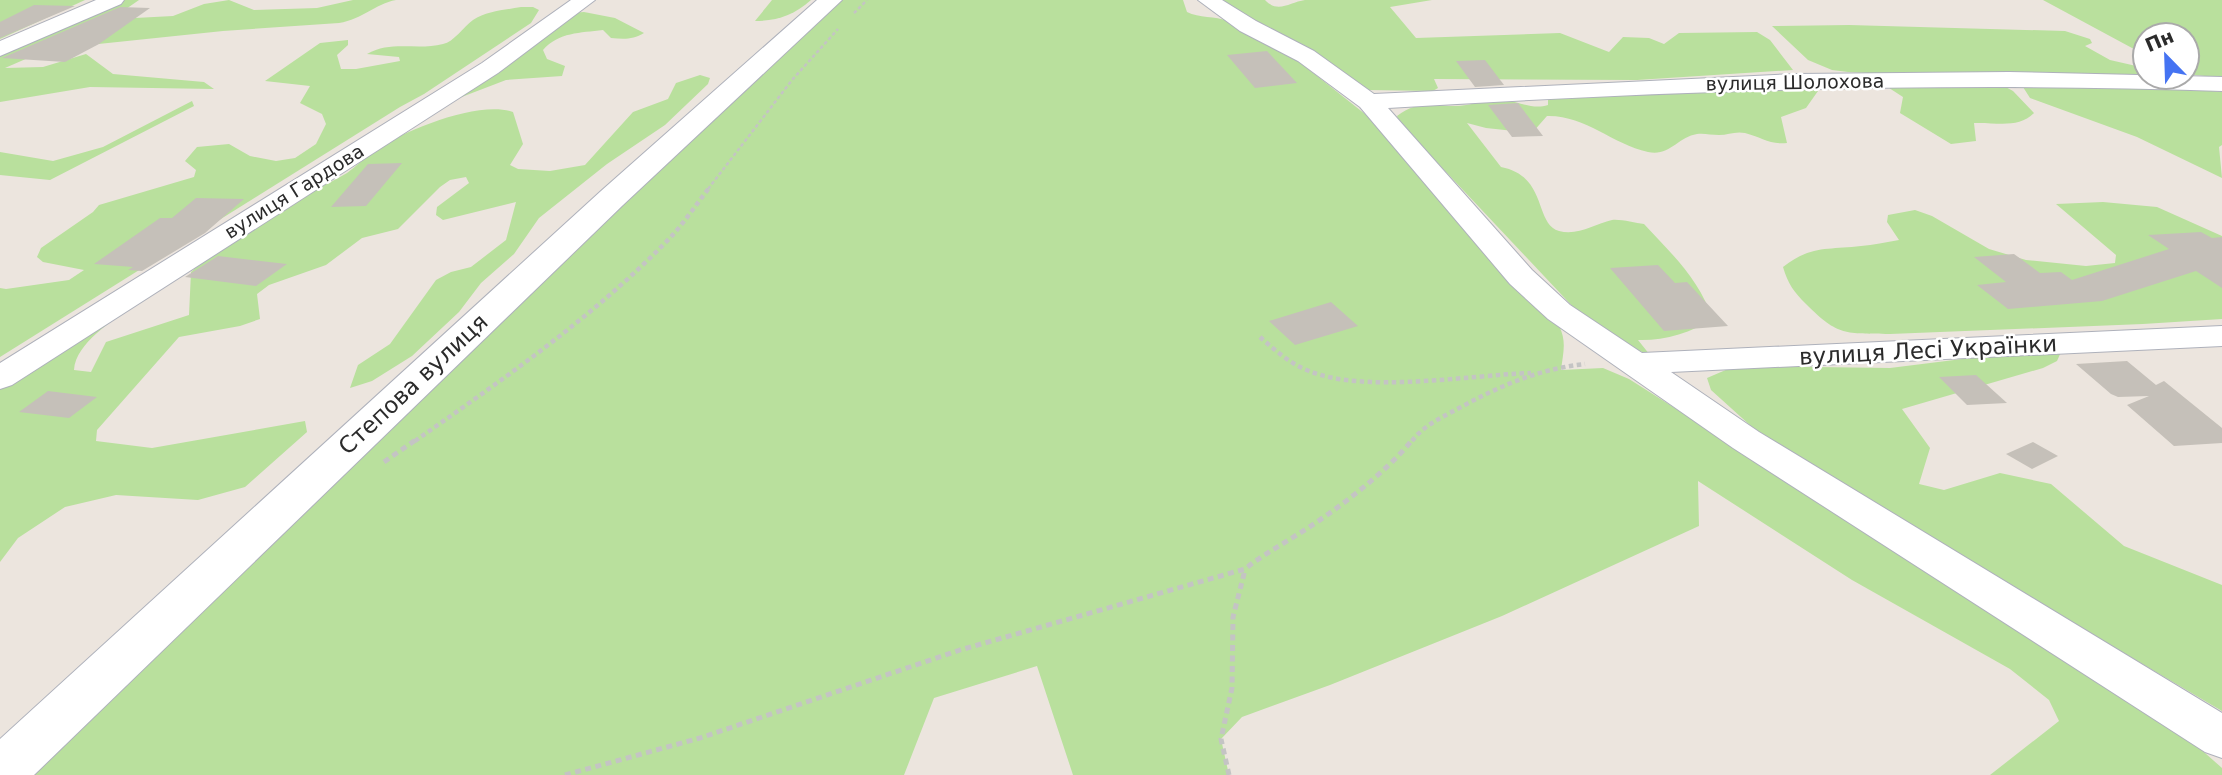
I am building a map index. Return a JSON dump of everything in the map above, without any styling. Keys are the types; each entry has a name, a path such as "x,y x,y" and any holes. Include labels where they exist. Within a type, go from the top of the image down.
{"street":[{"path":"0,49 114,0"},
{"name":"вулиця Гардова","path":"0,378 490,68 585,0"},
{"path":"1208,0 1248,26 1306,57 1369,102 1521,277 1559,312 1746,440 2222,737"},
{"name":"Степова вулиця","path":"0,773 612,198 841,15"},
{"name":"вулиця Шолохова","path":"1369,102 1777,81 2129,79 2222,84"},
{"name":"вулиця Лесі Українки","path":"1633,364 2222,335"}],"path":[{"path":"374,468 472,401 601,303 668,241 841,15 867,0"},
{"path":"1261,337 1288,360 1314,373 1363,380 1535,373"},
{"path":"565,775 635,759 756,721 919,663 1245,569 1268,551 1296,536 1394,463 1422,428 1497,387 1555,367 1590,363 1633,364"},
{"path":"1229,775 1221,739 1232,688 1233,617 1245,569"}],"green space":[{"path":"0,0 85,0 0,39"},
{"path":"125,0 139,0 126,9 135,18 173,16 204,4 229,0 254,10 317,8 353,0 396,0 339,23 223,31 60,48 44,51 5,68 43,67 86,54 113,74 204,82 214,89 90,87 0,102 0,56"},
{"path":"772,0 811,0 785,16 755,21"},
{"path":"839,0 1183,0 1187,12 1228,21 1297,60 1370,118 1559,326 1564,342 1561,370 1603,368 1629,379 2171,723 2222,768 2222,775 1990,775 2059,721 2049,700 2010,669 1852,580 1698,481 1699,526 1502,616 1242,717 1221,739 1229,775 1073,775 1037,666 934,698 904,775 13,775"},
{"path":"1220,0 1265,0 1279,7 1305,0 1432,0 1390,7 1416,38 1560,33 1609,52 1623,37 1649,38 1664,44 1679,33 1757,32 1770,40 1793,70 1637,80 1434,79 1438,88 1433,91 1368,90"},
{"path":"2043,0 2222,0 2222,78 2201,76 2201,21 2131,21 2131,47"},
{"path":"521,7 539,10 531,23 424,94 0,357 0,288 69,280 84,270 43,262 37,257 41,248 99,205 194,177 196,170 185,161 197,147 229,144 250,156 276,161 295,158 316,144 326,124 322,114 300,103 310,86 265,81 320,43 348,40 348,45 337,55 341,69 356,69 400,61 399,57 367,54 376,50 443,44 478,17"},
{"path":"584,12 615,18 644,33 624,39 611,38 603,30 563,37 543,50 547,59 565,66 562,76 506,80 446,103 571,13"},
{"path":"1849,25 2065,31 2090,39 2092,43 2085,46 2110,60 2131,65 2131,76 1909,75 1832,70 1808,60 1772,26"},
{"path":"700,75 710,78 708,84 665,125 607,164 539,218 514,254 481,283 459,312 412,356 372,381 350,388 358,365 390,344 436,280 451,272 471,267 506,240 516,202 443,220 436,215 437,207 469,183 466,177 450,180 398,229 362,238 326,265 269,285 257,294 260,319 240,326 179,337 97,430 96,441 152,448 305,421 307,432 245,487 198,500 116,495 65,507 18,538 0,562 0,386 133,304 88,342 76,360 74,370 91,372 106,342 189,315 191,272 201,263 284,206 347,173 389,141 463,113 499,109 513,112 523,144 510,165 518,169 550,171 585,165 633,112 668,99 676,83"},
{"path":"2002,85 2013,91 2034,113 2014,123 1974,123 1976,141 1951,144 1900,113 1903,97 1886,86"},
{"path":"1807,86 1818,91 1806,108 1781,117 1787,143 1770,142 1741,133 1700,134 1655,153 1635,148 1586,125 1561,117 1547,116 1532,133 1467,123 1501,167 1516,172 1526,180 1551,227 1559,231 1573,232 1612,220 1644,224 1684,268 1701,292 1712,319 1676,335 1638,340 1650,355 1637,350 1575,309 1399,122 1397,116 1419,106 1461,106 1492,100 1537,107 1548,105 1548,99"},
{"path":"2131,86 2131,91 2222,92 2222,145 2219,147 2222,178 2137,137 2030,98 2023,87"},
{"path":"192,101 194,106 50,180 0,175 0,152 53,161 103,147"},
{"path":"2103,202 2157,207 2222,236 2222,319 1890,334 1852,333 1835,328 1817,315 1795,292 1783,267 1811,252 1899,240 1887,222 1888,215 1915,210 1932,216 1989,249 2026,260 2086,266 2115,263 2116,255 2056,204"},
{"path":"2041,349 2061,352 2057,361 2043,368 1902,409 1930,448 1919,484 1944,490 2000,473 2051,484 2124,546 2222,585 2222,711 1965,559 1842,494 1752,427 1711,390 1707,378 1735,366 1890,368"}],"building":[{"path":"34,5 75,6 0,38 0,22"},
{"path":"120,7 150,8 99,44 65,62 2,58"},
{"path":"1267,51 1297,83 1255,88 1227,55"},
{"path":"1485,60 1504,85 1475,87 1456,61"},
{"path":"1518,103 1543,136 1512,137 1488,105"},
{"path":"402,163 366,206 331,207 368,164"},
{"path":"196,198 244,199 205,233 142,271 128,270 133,267 94,264 160,218 172,218"},
{"path":"2201,232 2212,238 2222,237 2222,288 2196,271 2102,301 2008,309 1977,285 2006,282 1974,257 2014,254 2040,273 2061,272 2072,280 2169,249 2148,235"},
{"path":"218,256 287,264 256,286 185,277"},
{"path":"1658,265 1675,283 1687,282 1728,326 1664,331 1610,268"},
{"path":"1331,302 1358,326 1295,345 1269,321"},
{"path":"2127,361 2156,385 2164,381 2222,428 2222,443 2174,446 2127,405 2149,396 2118,397 2111,394 2076,364"},
{"path":"1976,375 2007,403 1967,405 1939,377"},
{"path":"48,391 97,397 69,418 19,412"},
{"path":"2033,442 2058,456 2032,469 2006,454"}]}
